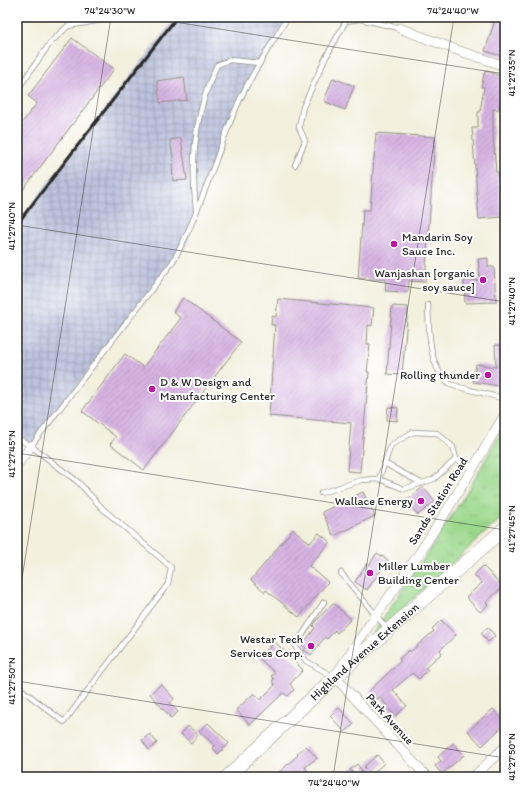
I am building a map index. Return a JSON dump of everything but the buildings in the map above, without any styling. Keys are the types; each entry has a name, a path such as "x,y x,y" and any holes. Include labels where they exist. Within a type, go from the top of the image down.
{"street":[{"path":"399,28 454,49 505,66"},
{"name":"Sands Station Road","path":"335,678 347,658 424,547 505,414"},
{"path":"17,465 31,446"},
{"name":"Highland Avenue Extension","path":"227,777 335,678 505,528"},
{"name":"Park Avenue","path":"335,678 427,777"},
{"path":"472,777 505,747"}],"lane":[{"path":"17,90 51,42 68,26 119,17"},
{"path":"31,446 172,263 185,242 234,112 260,63 288,17"},
{"path":"295,166 304,141 299,127 303,107 326,57 346,21 360,19 399,28"},
{"path":"196,211 193,182 195,143 202,104 208,84 217,65 230,60 260,63"},
{"path":"428,305 428,330 433,355 439,371 451,385 505,399"},
{"path":"378,478 391,445 413,432 436,433 453,447 456,459 473,468"},
{"path":"17,438 31,446 78,482 103,509 171,567 168,584 64,722 17,686"},
{"path":"321,493 362,480 378,478 404,489 434,479 456,459"},
{"path":"384,463 421,483"},
{"path":"341,573 389,631"},
{"path":"324,602 295,646 306,661 335,678"}],"shaded area":[{"path":"176,17 288,17 234,112 196,211 188,242 31,446 17,437 17,223"}],"green space":[{"path":"505,425 505,515 395,615 364,646 429,551 470,487"}],"railway":[{"path":"17,224 177,17"}],"place":[{"name":"Mandarin Soy Sauce Inc.","path":"394,244"},
{"name":"Wanjashan [organic soy sauce]","path":"483,280"},
{"name":"Rolling thunder","path":"488,375"},
{"name":"D & W Design and Manufacturing Center","path":"152,389"},
{"name":"Wallace Energy","path":"421,501"},
{"name":"Miller Lumber Building Center","path":"370,573"},
{"name":"Westar Tech Services Corp.","path":"311,646"}]}
